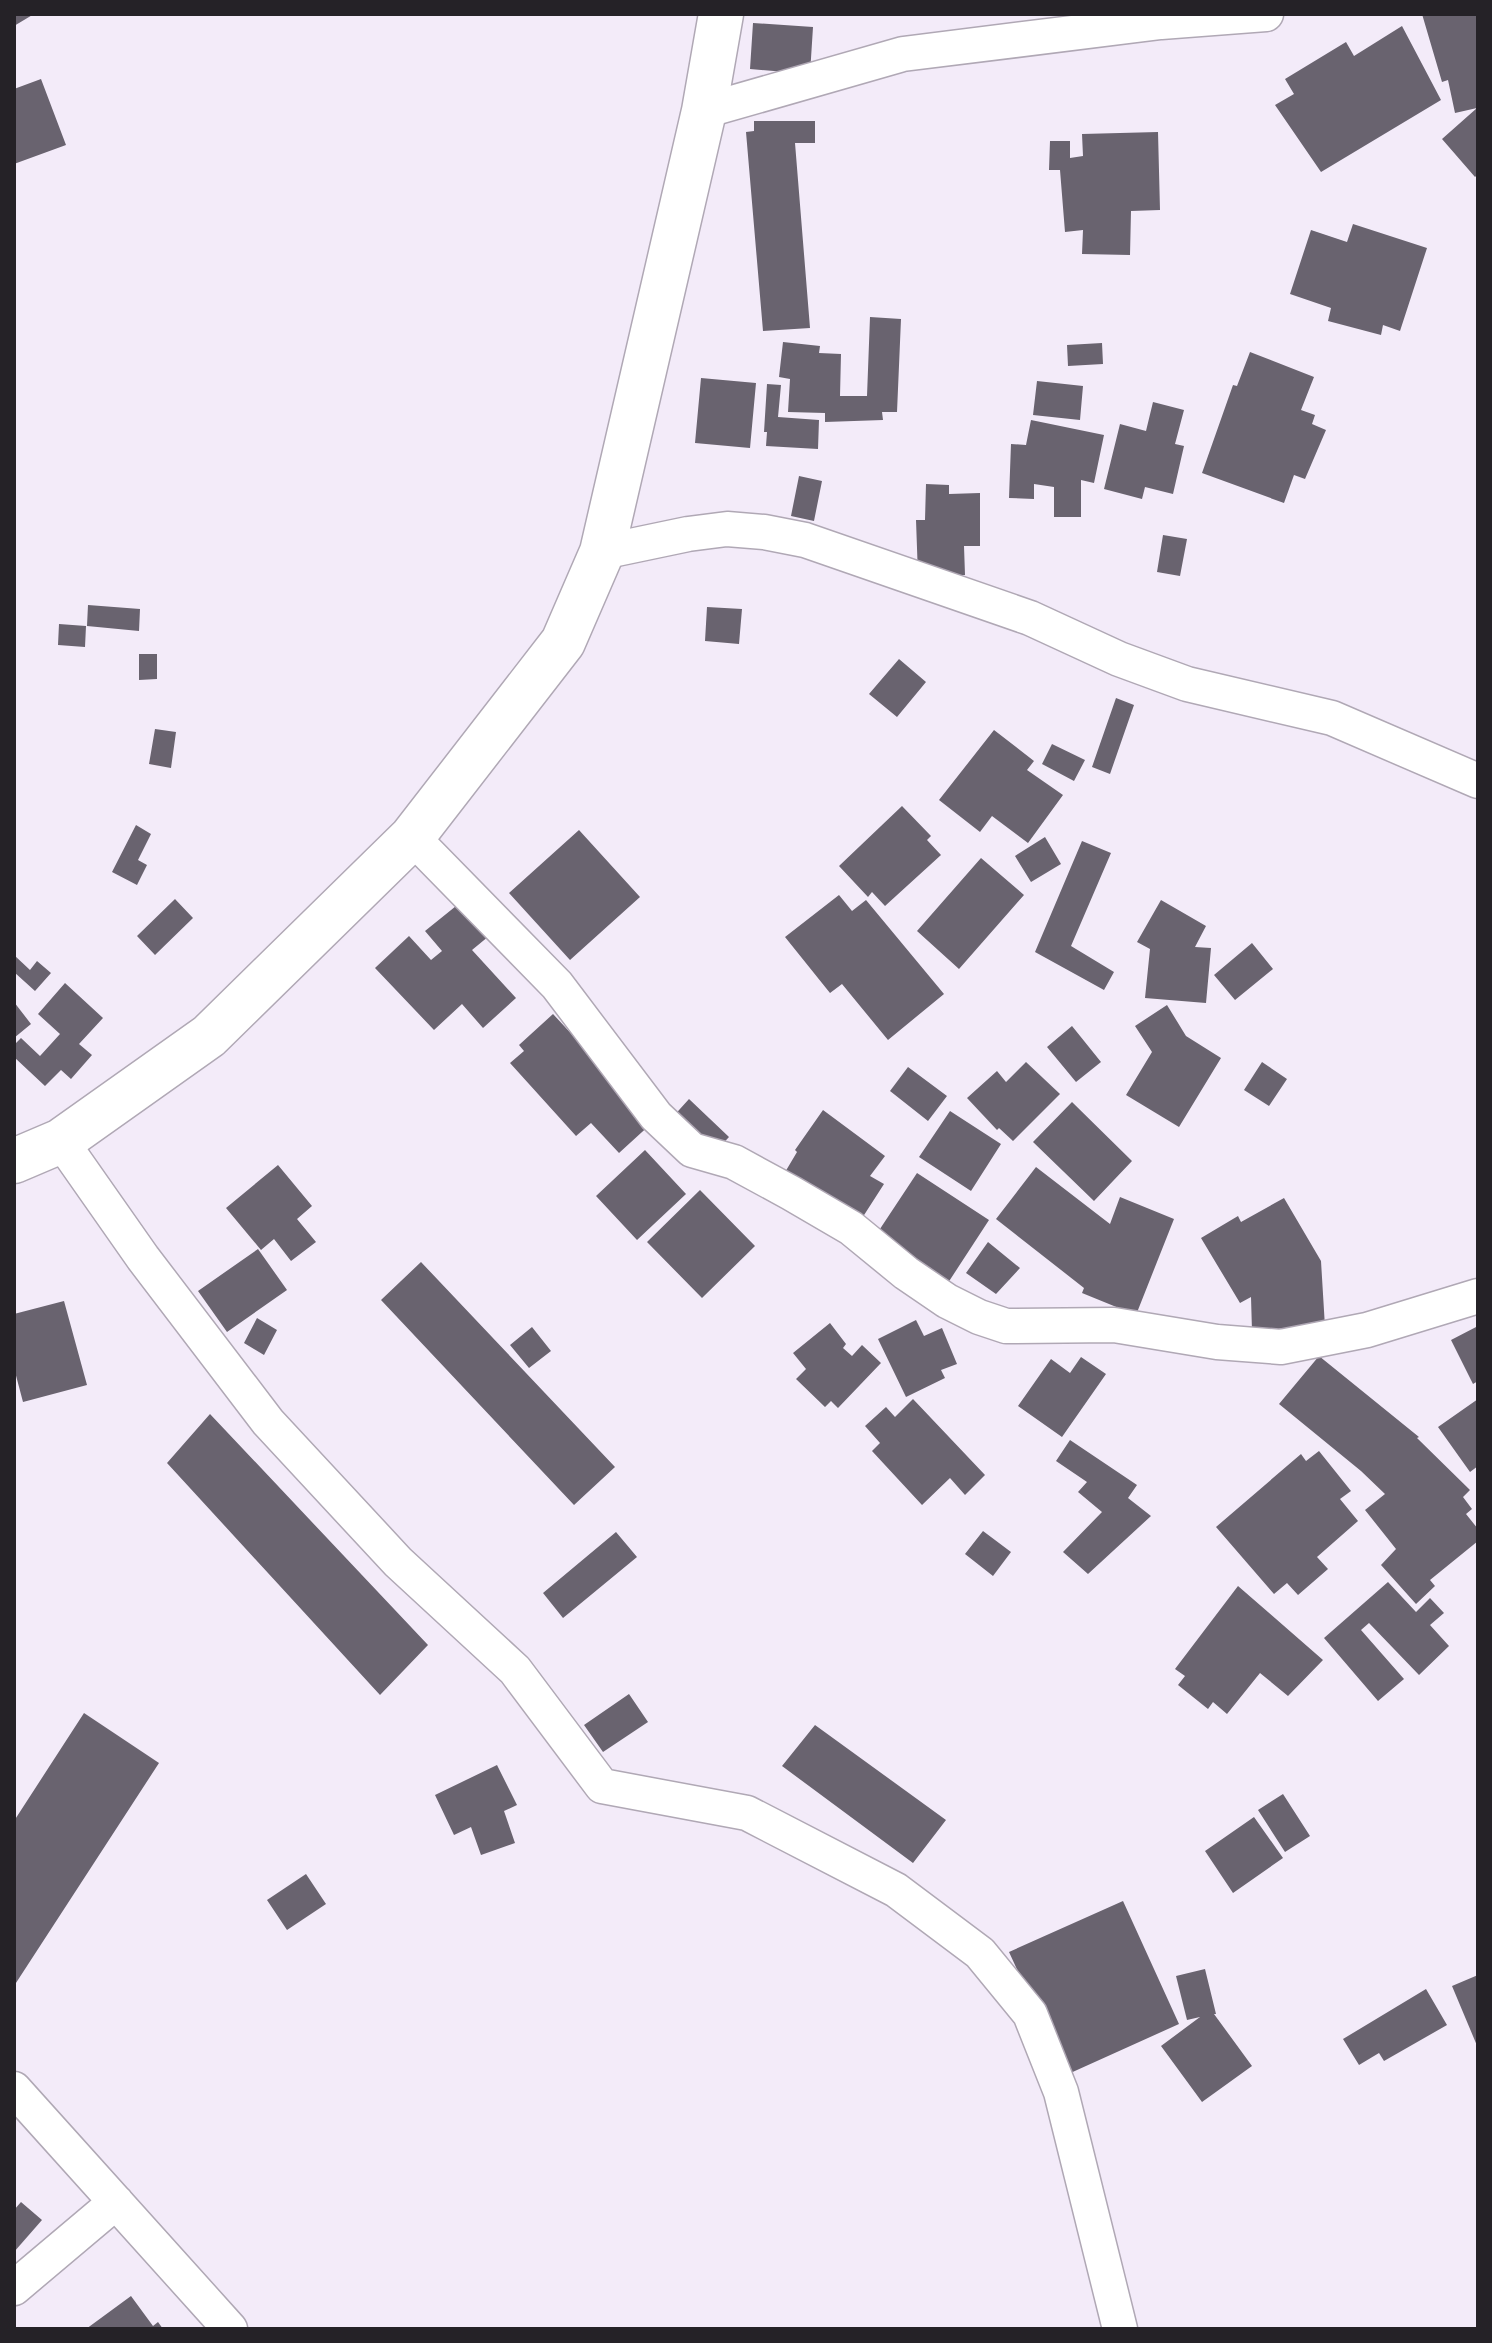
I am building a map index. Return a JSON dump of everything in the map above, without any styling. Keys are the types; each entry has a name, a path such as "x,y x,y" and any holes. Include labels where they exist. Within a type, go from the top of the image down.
{"street":[{"path":"14,1161 61,1141 209,1036 412,837 563,642 602,552 704,111 721,14"},
{"path":"704,111 903,54 1161,22 1266,14"},
{"path":"602,552 727,529 805,540 1030,618 1119,659 1187,684 1332,718 1478,781"},
{"path":"412,837 557,985 656,1116 692,1150 734,1162 791,1193 851,1228 937,1294 979,1317 1006,1326 1114,1325 1217,1342 1281,1347 1367,1330 1478,1296"},
{"path":"61,1141 143,1258 268,1422 398,1562 515,1670 602,1786 747,1813 896,1890 980,1953 1030,2014 1061,2092 1120,2329"},
{"path":"14,2089 230,2329"},
{"path":"14,2288 116,2202"}],"building":[{"path":"14,14 34,14 14,26"},
{"path":"1422,14 1478,14 1478,174 1475,177 1442,139 1477,108 1455,113 1448,80 1442,82"},
{"path":"753,23 813,27 810,74 750,69"},
{"path":"1402,26 1441,100 1321,172 1275,105 1294,94 1285,79 1346,42 1354,56"},
{"path":"41,79 66,145 14,164 14,89"},
{"path":"754,121 815,121 815,143 795,143 810,328 763,331 746,132 754,131"},
{"path":"1158,132 1160,210 1131,211 1130,255 1082,254 1083,230 1065,232 1060,170 1049,170 1050,141 1070,141 1070,158 1083,156 1082,134"},
{"path":"1353,224 1427,248 1400,331 1383,325 1381,335 1328,321 1331,308 1290,294 1311,230 1347,242"},
{"path":"870,317 901,319 897,412 882,412 883,420 825,422 825,413 788,412 790,379 779,377 783,342 820,346 819,353 841,354 840,396 867,396"},
{"path":"1102,343 1103,364 1068,366 1067,345"},
{"path":"1250,352 1314,377 1301,410 1315,415 1312,424 1326,430 1305,479 1294,475 1284,503 1202,473 1233,385 1237,386"},
{"path":"701,378 756,383 750,448 695,443"},
{"path":"1037,381 1083,386 1080,420 1033,415"},
{"path":"767,384 781,385 778,417 819,420 818,449 766,446"},
{"path":"1153,402 1184,410 1175,444 1184,446 1173,494 1145,487 1142,499 1104,489 1120,424 1146,431"},
{"path":"1031,420 1104,435 1094,483 1081,480 1081,517 1054,517 1054,487 1034,484 1034,499 1009,498 1011,444 1026,445"},
{"path":"799,476 822,481 814,521 791,516"},
{"path":"926,484 949,485 949,494 980,493 980,546 964,546 965,575 918,576 916,520 925,520"},
{"path":"1163,535 1187,539 1180,576 1157,572"},
{"path":"88,605 140,609 139,631 87,626"},
{"path":"707,607 742,609 739,644 705,641"},
{"path":"59,624 86,626 85,647 58,645"},
{"path":"139,654 157,654 157,679 139,680"},
{"path":"899,659 926,682 897,717 869,694"},
{"path":"1116,698 1134,705 1110,774 1092,767"},
{"path":"155,729 176,732 171,768 149,764"},
{"path":"994,730 1034,761 1027,770 1063,795 1028,843 992,816 980,832 939,800"},
{"path":"1052,744 1085,760 1074,781 1042,764"},
{"path":"902,806 931,836 927,840 941,855 885,906 872,892 868,897 839,866"},
{"path":"136,825 151,834 138,860 147,865 137,885 112,872"},
{"path":"579,830 640,897 570,960 509,893"},
{"path":"1045,837 1061,864 1031,882 1015,856"},
{"path":"1082,841 1111,853 1071,946 1114,972 1104,990 1035,952"},
{"path":"981,858 1024,895 959,969 917,931"},
{"path":"839,895 852,911 866,900 944,994 888,1040 842,984 830,993 785,937"},
{"path":"175,899 193,918 155,955 137,936"},
{"path":"1161,900 1206,926 1195,947 1211,948 1206,1003 1145,998 1150,949 1137,942"},
{"path":"461,902 489,936 472,950 516,998 483,1028 462,1004 434,1030 375,968 409,936 431,960 442,951 425,931"},
{"path":"1252,943 1273,969 1235,1000 1214,975"},
{"path":"14,955 30,970 37,961 51,973 35,991 14,972"},
{"path":"65,983 103,1018 79,1044 92,1055 71,1079 61,1070 45,1086 14,1057 14,1045 21,1038 40,1056 60,1034 38,1014"},
{"path":"14,1002 31,1024 14,1038"},
{"path":"1167,1005 1186,1036 1221,1058 1179,1127 1126,1095 1152,1052 1135,1026"},
{"path":"553,1014 653,1122 619,1153 591,1123 576,1136 510,1063 524,1051 519,1045"},
{"path":"1072,1026 1101,1062 1076,1082 1047,1047"},
{"path":"1026,1062 1060,1094 1013,1141 999,1128 997,1130 967,1098 997,1071 1006,1082"},
{"path":"1262,1062 1287,1079 1269,1106 1244,1090"},
{"path":"908,1067 947,1096 928,1121 890,1091"},
{"path":"689,1099 729,1137 716,1151 670,1120"},
{"path":"1072,1102 1132,1161 1094,1201 1033,1142"},
{"path":"823,1110 885,1156 870,1176 884,1184 857,1226 781,1179 797,1152 795,1150"},
{"path":"950,1111 1001,1144 971,1191 919,1157"},
{"path":"645,1150 686,1194 637,1240 596,1196"},
{"path":"278,1165 312,1206 297,1219 316,1242 291,1261 274,1239 261,1250 226,1208"},
{"path":"1036,1167 1110,1224 1120,1197 1174,1219 1136,1315 1082,1293 1084,1288 996,1219"},
{"path":"917,1173 989,1220 944,1289 872,1241"},
{"path":"700,1190 755,1246 702,1298 647,1242"},
{"path":"1284,1198 1321,1261 1325,1327 1252,1331 1251,1297 1240,1303 1201,1238 1238,1216 1241,1222"},
{"path":"988,1242 1020,1268 996,1294 966,1273"},
{"path":"258,1249 287,1290 227,1332 198,1291"},
{"path":"421,1262 615,1467 574,1505 381,1300"},
{"path":"64,1301 87,1385 23,1402 14,1368 14,1314"},
{"path":"257,1318 277,1330 264,1355 244,1343"},
{"path":"916,1320 924,1336 942,1328 957,1364 941,1370 945,1378 906,1397 878,1339"},
{"path":"830,1323 846,1344 843,1348 852,1356 862,1345 881,1363 838,1408 831,1401 825,1407 796,1379 806,1369 793,1353"},
{"path":"1478,1326 1478,1381 1473,1384 1451,1340"},
{"path":"532,1327 551,1351 529,1368 510,1345"},
{"path":"1319,1356 1419,1437 1470,1490 1463,1497 1472,1509 1466,1514 1478,1529 1478,1541 1430,1580 1435,1586 1416,1604 1381,1565 1396,1549 1365,1510 1385,1494 1279,1404"},
{"path":"1081,1357 1106,1374 1062,1437 1018,1406 1051,1359 1070,1373"},
{"path":"913,1399 985,1475 965,1495 950,1478 922,1505 872,1451 880,1443 865,1426 886,1407 895,1417"},
{"path":"1478,1399 1478,1466 1470,1472 1438,1427"},
{"path":"210,1414 428,1645 380,1695 167,1463"},
{"path":"1070,1440 1137,1485 1128,1498 1151,1516 1088,1574 1063,1552 1102,1512 1078,1492 1087,1482 1056,1461"},
{"path":"1319,1451 1351,1491 1340,1499 1358,1521 1317,1557 1328,1569 1298,1595 1287,1583 1274,1594 1216,1527 1301,1454 1306,1461"},
{"path":"983,1531 1011,1552 993,1576 965,1554"},
{"path":"616,1532 637,1557 563,1618 543,1593"},
{"path":"1388,1582 1416,1612 1430,1598 1444,1613 1430,1625 1449,1646 1419,1675 1369,1623 1361,1630 1404,1679 1378,1701 1324,1638"},
{"path":"1238,1586 1323,1660 1288,1696 1260,1673 1227,1714 1213,1702 1208,1709 1178,1685 1185,1676 1175,1669"},
{"path":"629,1694 648,1722 603,1752 584,1725"},
{"path":"84,1713 159,1763 14,1986 14,1821"},
{"path":"815,1725 946,1820 913,1863 782,1766"},
{"path":"497,1765 517,1805 504,1811 515,1843 481,1855 471,1827 454,1835 435,1795"},
{"path":"1283,1794 1310,1836 1285,1852 1258,1810"},
{"path":"1254,1817 1283,1858 1233,1893 1205,1851"},
{"path":"306,1874 326,1904 287,1930 267,1900"},
{"path":"1123,1901 1179,2024 1066,2075 1009,1952"},
{"path":"1205,1969 1214,2014 1252,2066 1202,2102 1161,2046 1200,2017 1187,2020 1176,1976"},
{"path":"1478,1975 1478,2048 1452,1986"},
{"path":"1426,1989 1447,2025 1384,2061 1379,2053 1359,2065 1343,2039"},
{"path":"21,2202 42,2220 14,2252 14,2210"},
{"path":"131,2296 153,2326 158,2322 163,2329 86,2329"}]}
